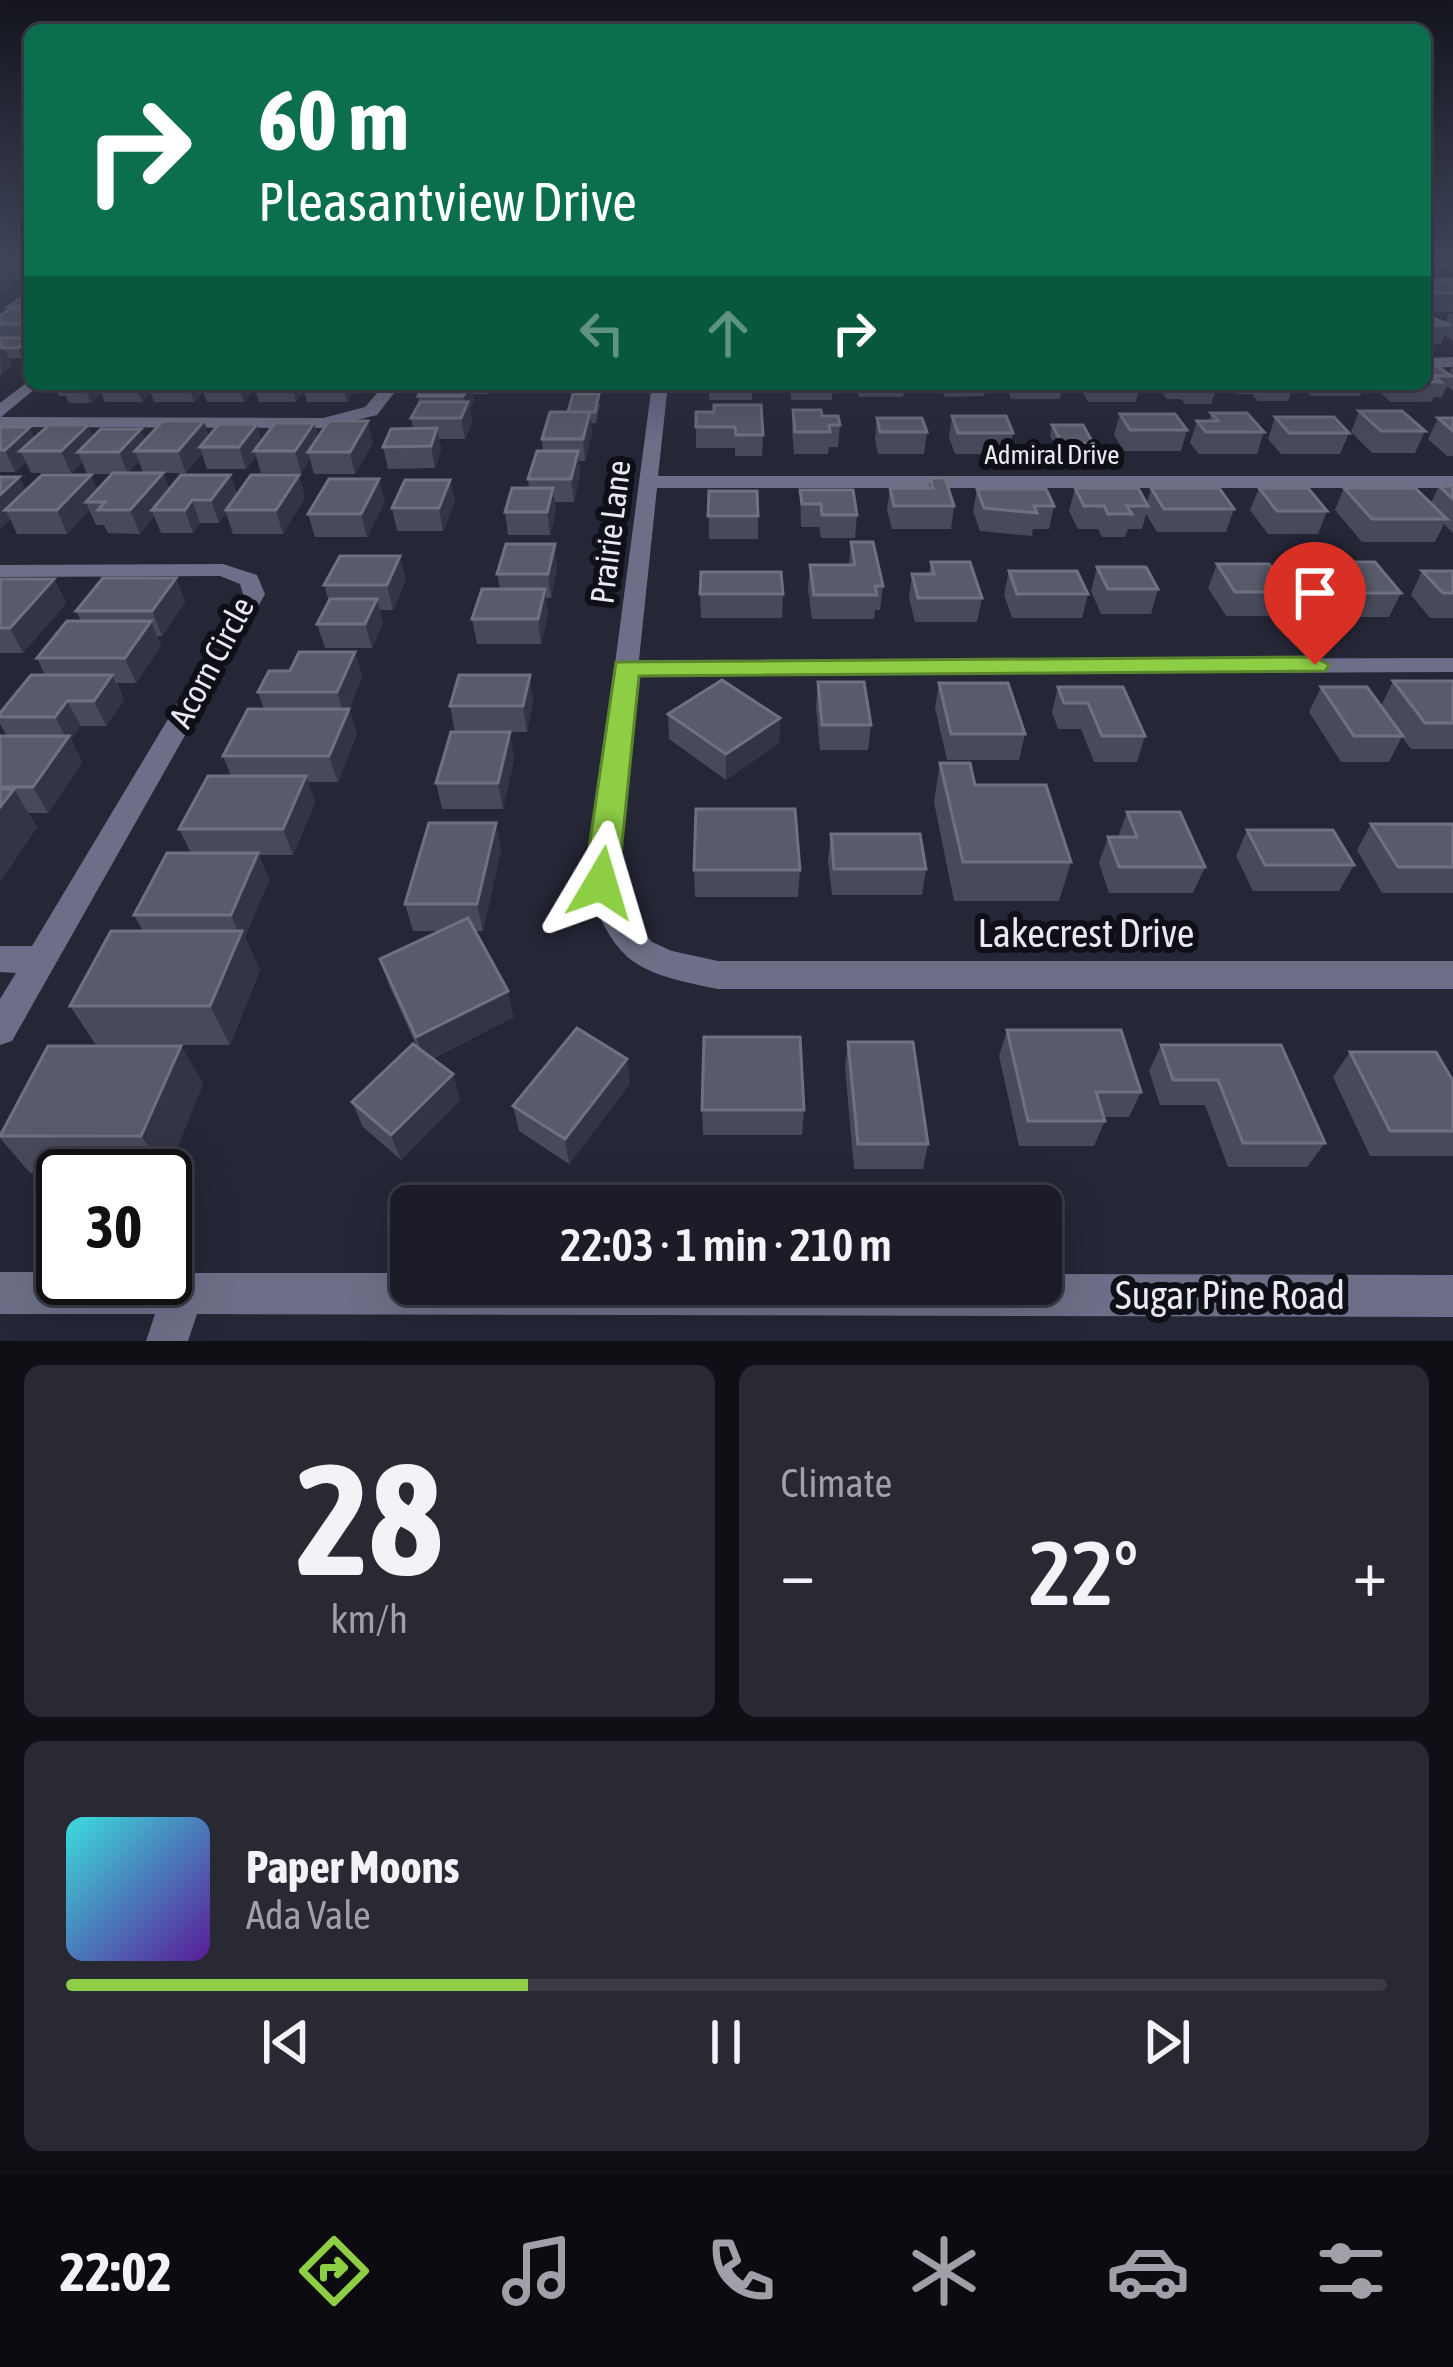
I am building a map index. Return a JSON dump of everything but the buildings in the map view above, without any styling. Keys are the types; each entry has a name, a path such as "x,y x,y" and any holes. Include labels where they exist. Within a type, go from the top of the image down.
{"street":[{"path":"0,412 25,390"},
{"path":"0,422 323,423 371,411 388,390"},
{"name":"Prairie Lane","path":"659,390 601,883 616,927 650,961 718,974"},
{"name":"Admiral Drive","path":"651,482 1453,482"},
{"name":"Acorn Circle","path":"0,571 223,570 249,580 254,594 0,1030"},
{"path":"626,668 1453,665"},
{"path":"0,959 41,960"},
{"name":"Lakecrest Drive","path":"718,974 1453,974"},
{"name":"Sugar Pine Road","path":"0,1293 36,1293"},
{"name":"Sugar Pine Road","path":"192,1294 1453,1296"},
{"path":"167,1341 178,1305"}],"route":[{"path":"601,883 626,668 1315,665"}]}
